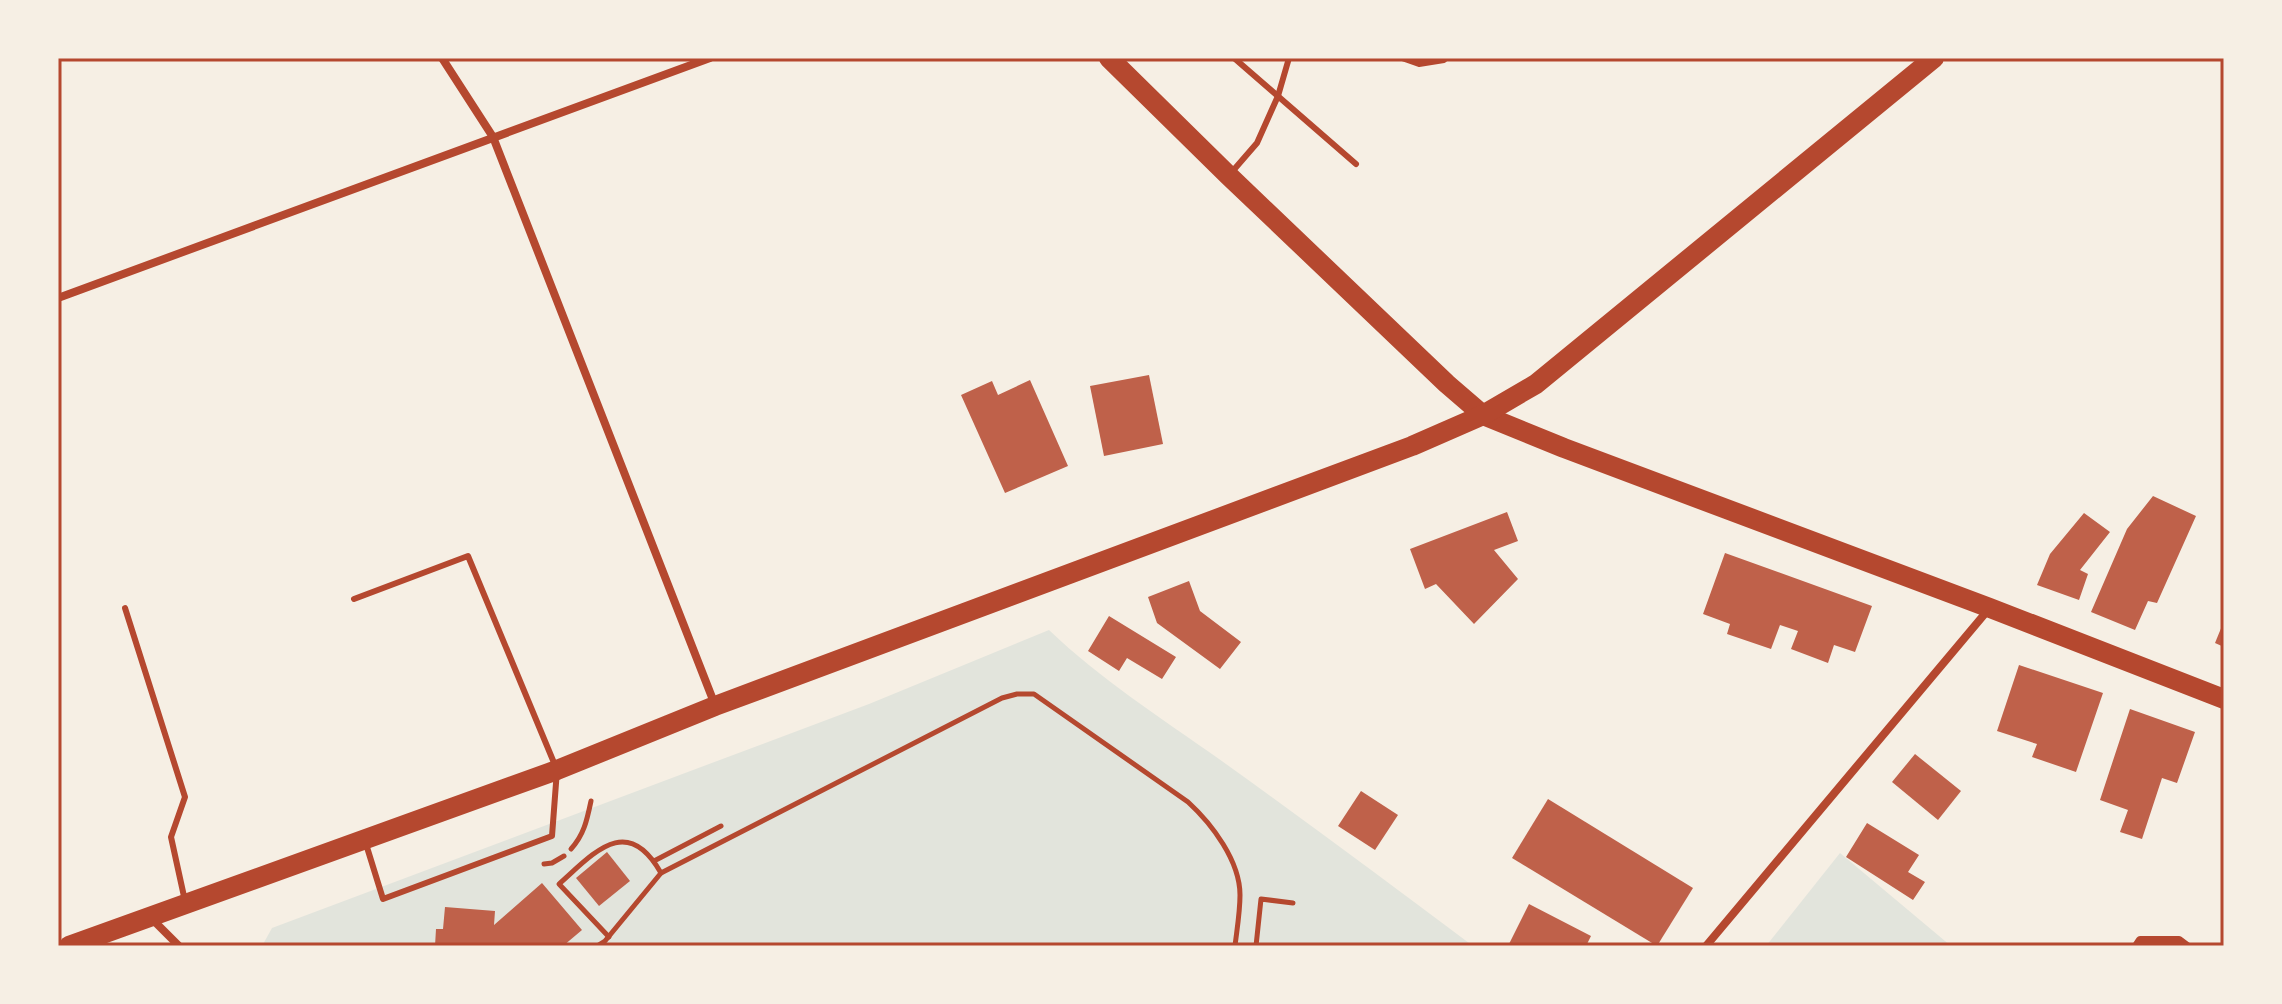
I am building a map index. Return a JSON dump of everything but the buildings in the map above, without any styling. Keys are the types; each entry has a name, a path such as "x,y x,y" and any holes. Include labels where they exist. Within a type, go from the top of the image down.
{"main road":[{"path":"76,945 557,770 715,706 1412,446 1483,415 1536,384 1934,58"},
{"path":"1113,59 1229,176 1483,415 2224,699"}],"street":[{"path":"442,58 493,137 715,706"},
{"path":"58,298 710,58"},
{"path":"1706,946 1990,608"},
{"path":"151,917 179,946"},
{"path":"2136,946 2140,940 2179,940 2187,946"}],"lane":[{"path":"1234,58 1356,164"},
{"path":"1229,176 1257,143 1278,96 1289,58"},
{"path":"1402,58 1419,64 1446,58"},
{"path":"354,599 468,556 557,770 552,836 383,899 365,841"},
{"path":"125,608 185,797 171,837 186,905"}],"path":[{"path":"597,946 609,937 661,873 1002,698 1034,694 1188,802 1206,819 1219,837 1238,878 1240,893 1235,946"},
{"path":"654,861 721,826"},
{"path":"609,937 559,884 602,846 612,844 633,844 643,848 661,873"},
{"path":"1256,946 1261,899 1293,903"}],"shaded area":[{"path":"1049,630 1110,682 1473,946 262,946 272,928 869,704"},
{"path":"1840,853 1951,946 1766,946"}]}
